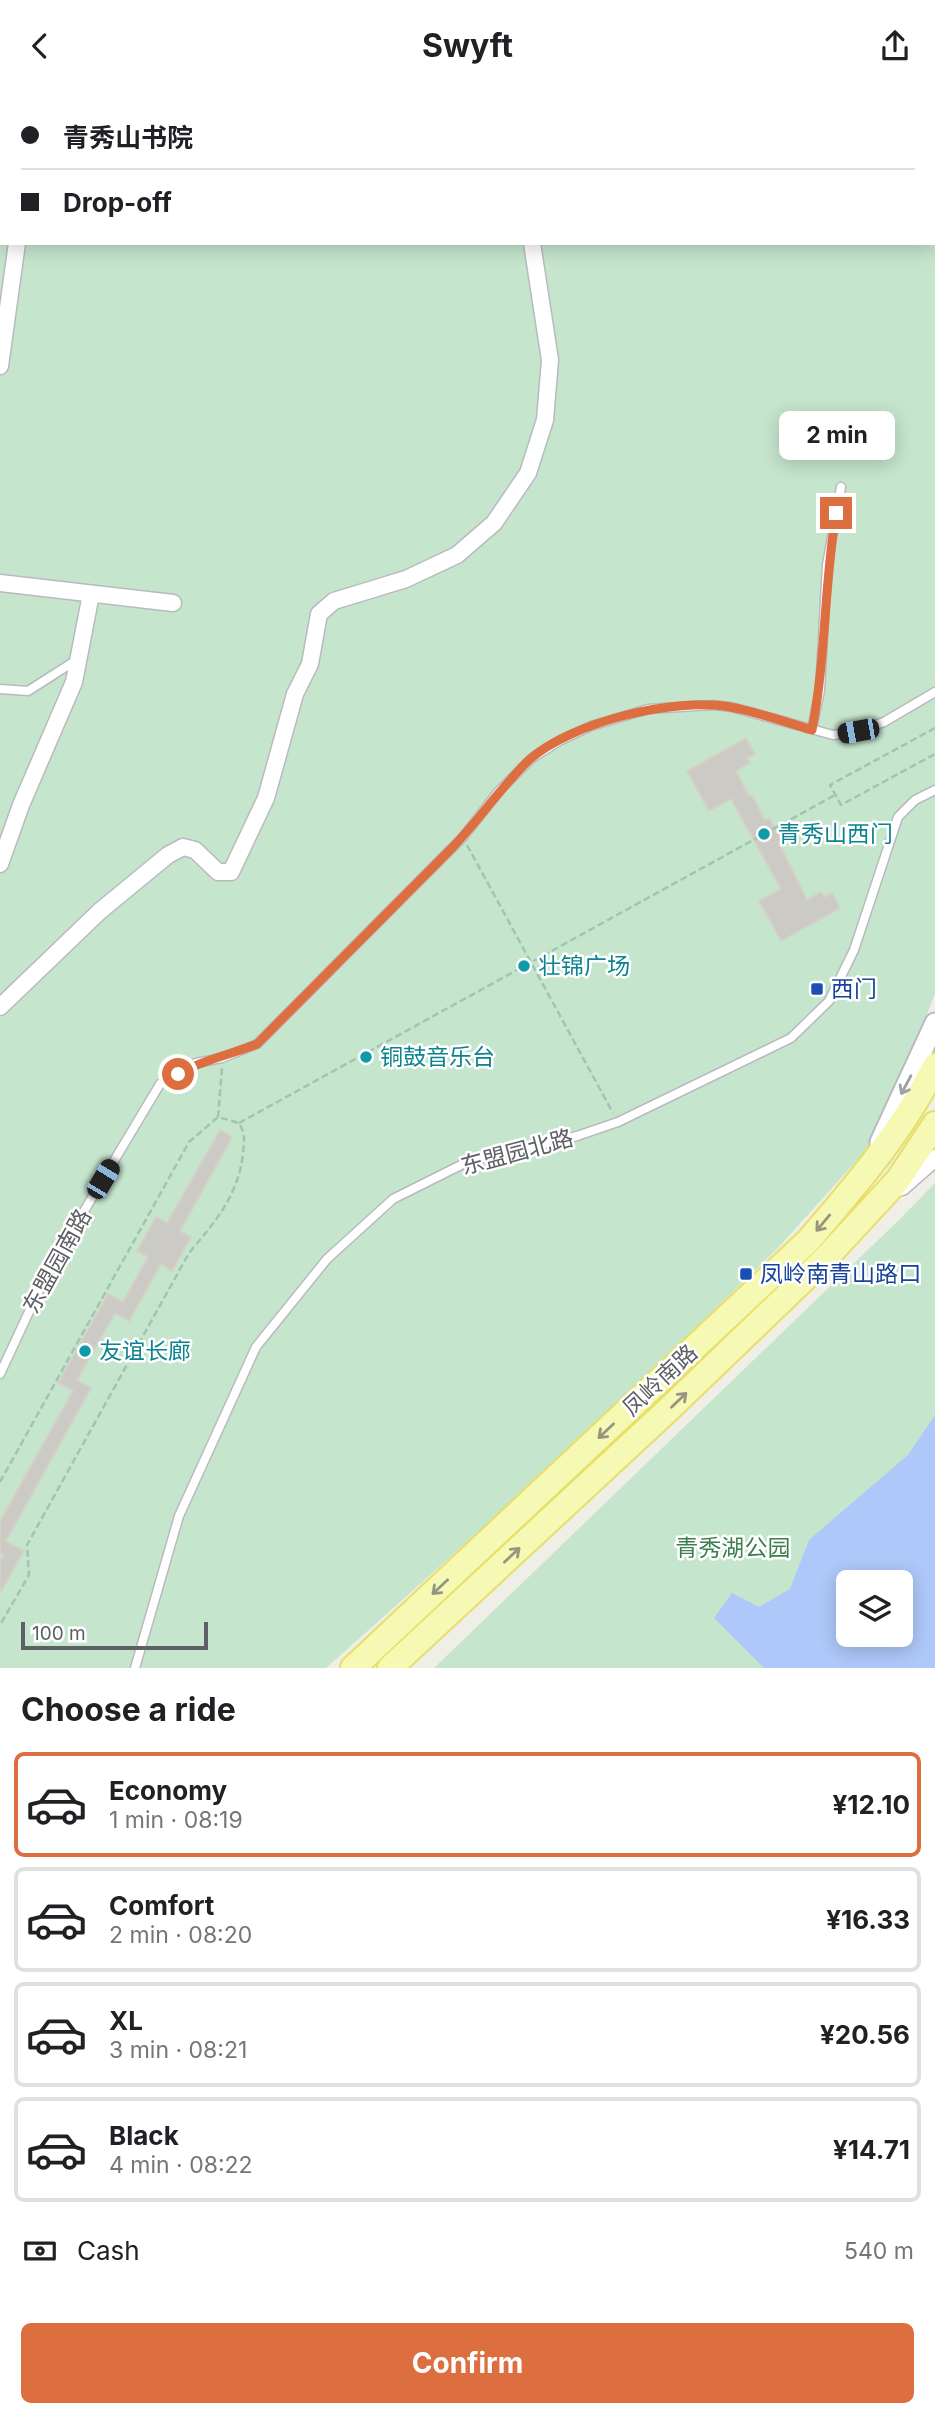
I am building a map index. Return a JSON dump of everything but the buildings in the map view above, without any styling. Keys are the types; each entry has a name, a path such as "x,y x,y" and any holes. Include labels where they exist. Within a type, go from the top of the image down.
{"main road":[{"name":"凤岭南路","path":"354,1668 808,1241 868,1171 904,1120 935,1066"},
{"name":"凤岭南路","path":"826,1258 892,1173 935,1107"},
{"name":"凤岭南路","path":"390,1668 669,1409 826,1258 898,1180 935,1125"}],"street":[{"path":"0,366 17,245"},
{"path":"0,1007 100,911 168,855 183,848 195,850 218,872 230,872 266,798 295,694 310,664 319,614 334,601 406,579 457,555 494,523 528,473 545,420 550,360 532,245"},
{"path":"0,583 173,603"},
{"path":"0,864 21,805 74,682 91,594"},
{"path":"868,1171 896,1103 935,1023"},
{"path":"900,1189 935,1138"},
{"path":"826,1258 935,1158"}],"lane":[{"path":"812,730 820,690 827,565 841,487"},
{"path":"0,689 28,691 78,659"},
{"name":"东盟园南路","path":"0,1374 47,1273 160,1084 196,1063 222,1058 257,1044 463,837 499,791 532,758 591,726 648,709 713,705 731,707 833,735 858,731 884,722 935,692"},
{"name":"东盟园北路","path":"135,1668 178,1516 250,1359 256,1347 327,1259 393,1199 469,1161 577,1136 618,1122 792,1038 829,1002 854,950 898,817 915,800 935,790"}],"path":[{"path":"935,728 830,785 841,806 935,754"},
{"path":"0,1482 189,1142 207,1123 218,1117 239,1123 835,796"},
{"path":"463,837 618,1122"},
{"path":"218,1117 222,1058"},
{"path":"0,1625 29,1575 27,1545 189,1253 223,1213 240,1175 245,1134 239,1123"}],"green space":[{"path":"0,245 935,245 935,993 910,1061 868,1148 776,1250 568,1452 326,1668 0,1668"},
{"name":"青秀湖公园","path":"935,1183 935,1668 434,1668 900,1219"}],"water":[{"path":"935,1415 935,1668 764,1668 714,1618 732,1593 759,1607 790,1589 809,1540 908,1455"}],"place":[{"name":"青秀山西门","path":"764,834"},
{"name":"壮锦广场","path":"524,966"},
{"name":"西门","path":"817,989"},
{"name":"铜鼓音乐台","path":"366,1057"},
{"name":"凤岭南青山路口","path":"746,1274"},
{"name":"友谊长廊","path":"85,1351"}],"route":[{"path":"178,1074 196,1063 222,1058 257,1044 463,837 499,791 532,758 559,741 591,726 648,709 713,705 731,707 812,730 820,690 827,565 836,513"}]}
